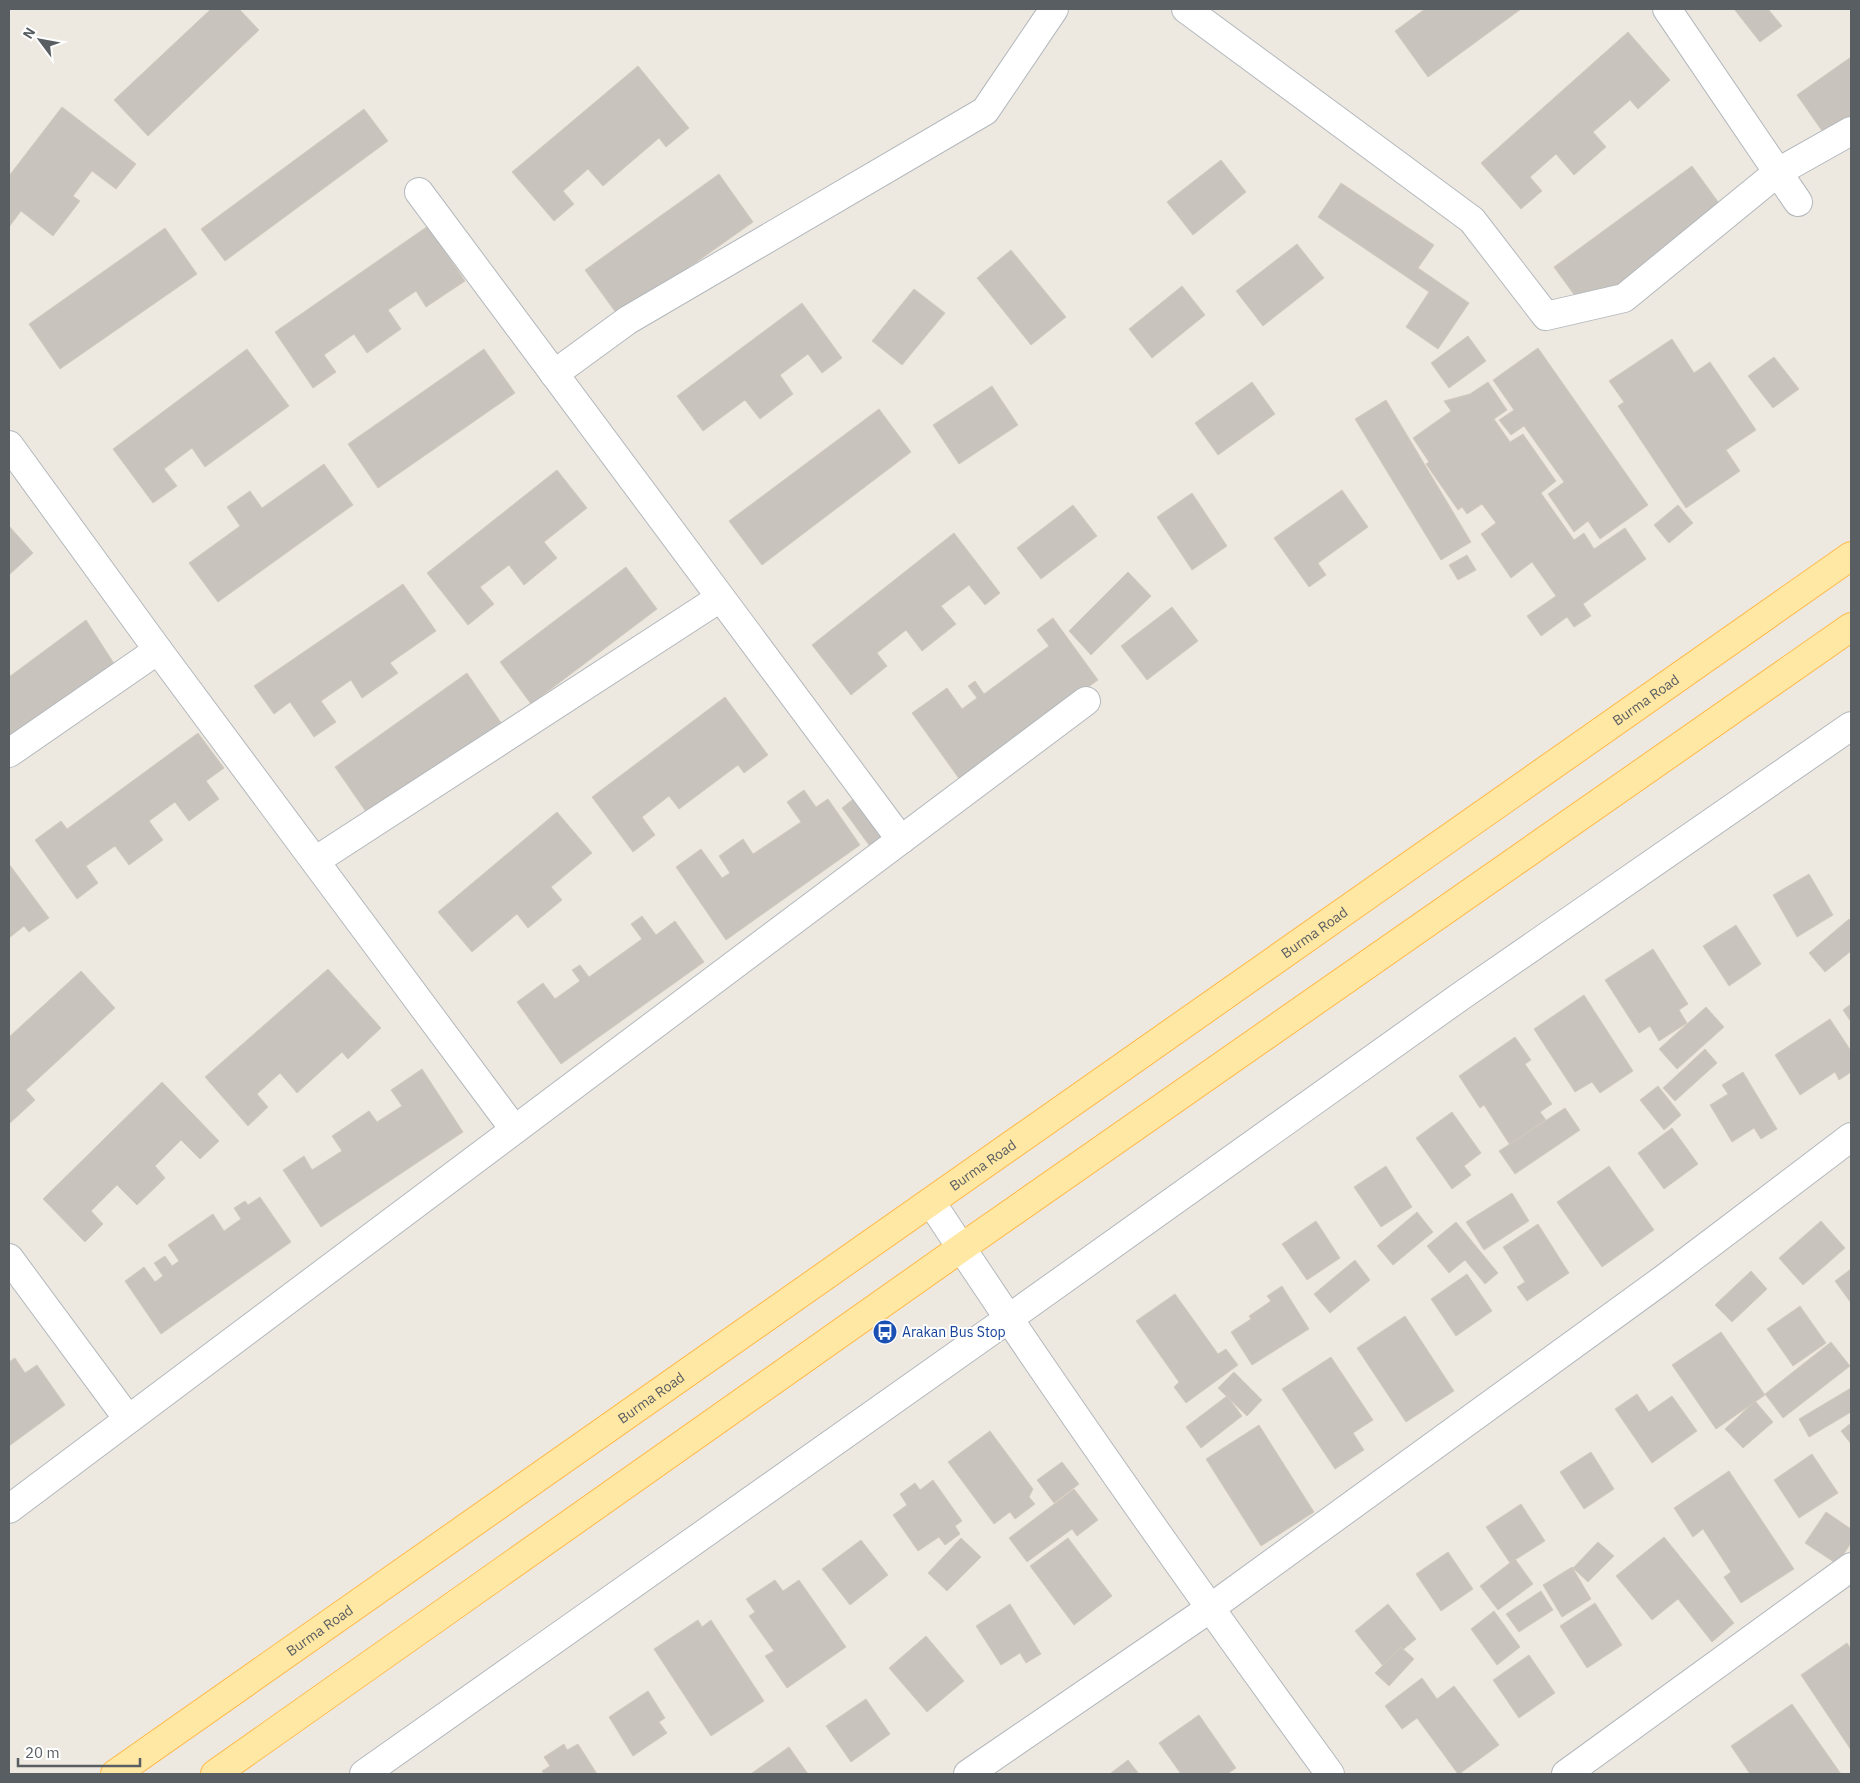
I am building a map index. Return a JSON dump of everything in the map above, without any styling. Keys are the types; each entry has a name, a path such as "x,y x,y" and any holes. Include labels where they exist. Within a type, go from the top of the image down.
{"main road":[{"name":"Burma Road","path":"116,1774 1851,556"},
{"path":"214,1774 961,1248 1851,627"}],"street":[{"path":"554,374 628,320 985,111 1054,9"},
{"path":"1186,9 1472,220 1546,316 1624,298 1778,172 1851,131"},
{"path":"1667,9 1798,202"},
{"path":"419,192 901,840"},
{"path":"11,451 514,1130"},
{"path":"315,862 720,598"},
{"path":"9,753 158,650"},
{"path":"9,1509 1086,701"},
{"path":"364,1774 1461,996 1851,726"},
{"path":"968,1774 1210,1609 1665,1278 1851,1137"},
{"path":"931,1202 1008,1319 1210,1609 1330,1774"},
{"path":"9,1258 128,1419"},
{"path":"1566,1774 1851,1567"}],"building":[{"path":"211,9 239,9 259,30 148,136 114,100"},
{"path":"1425,9 1521,9 1428,77 1395,31"},
{"path":"1734,9 1768,9 1782,26 1760,42"},
{"path":"1628,32 1670,80 1638,109 1630,100 1593,132 1606,147 1574,175 1556,154 1530,177 1542,191 1521,209 1481,163"},
{"path":"1851,57 1851,122 1827,138 1797,95"},
{"path":"638,66 689,128 666,147 659,138 603,186 588,169 563,191 574,204 554,221 512,172"},
{"path":"62,107 136,164 116,189 92,171 73,196 80,201 53,236 21,211 9,227 9,176"},
{"path":"364,109 388,141 225,261 201,229"},
{"path":"1221,160 1246,192 1193,235 1167,202"},
{"path":"1692,166 1724,210 1586,311 1554,267"},
{"path":"719,174 753,222 619,317 585,270"},
{"path":"1341,183 1434,245 1418,268 1469,303 1438,349 1406,327 1429,292 1318,217"},
{"path":"428,226 465,281 426,307 416,291 388,310 401,329 367,353 354,334 324,355 336,372 313,388 275,332"},
{"path":"165,228 197,274 60,369 29,324"},
{"path":"1297,244 1324,278 1263,326 1236,291"},
{"path":"1011,250 1066,317 1031,345 977,278"},
{"path":"1182,286 1205,315 1152,358 1129,329"},
{"path":"914,289 945,313 902,365 872,341"},
{"path":"802,303 842,358 822,373 808,354 780,375 793,394 760,419 745,400 703,431 677,396"},
{"path":"1468,336 1486,361 1449,388 1431,363"},
{"path":"1672,339 1694,373 1710,362 1756,430 1726,450 1740,471 1686,508 1618,406 1624,402 1609,381"},
{"path":"1538,348 1648,505 1600,539 1588,521 1574,532 1548,494 1564,482 1524,426 1511,435 1499,420 1514,410 1493,380"},
{"path":"247,349 289,406 205,467 192,448 164,469 177,486 153,503 113,449"},
{"path":"484,349 515,393 378,488 348,444"},
{"path":"1774,357 1799,389 1773,408 1748,376"},
{"path":"1252,382 1275,414 1218,455 1195,423"},
{"path":"1488,382 1507,410 1494,419 1510,442 1523,434 1556,481 1541,493 1574,540 1584,533 1594,549 1625,528 1646,559 1583,604 1591,616 1574,627 1567,617 1541,636 1527,616 1556,596 1532,562 1511,578 1481,534 1496,523 1482,504 1467,514 1462,507 1458,510 1426,464 1429,462 1413,438 1451,411 1444,401 1470,394"},
{"path":"992,386 1018,425 959,464 933,425"},
{"path":"1386,400 1471,542 1441,560 1355,419"},
{"path":"879,409 911,452 762,565 729,521"},
{"path":"324,464 353,505 218,602 189,563 240,526 227,507 250,491 262,508"},
{"path":"557,470 587,508 544,542 557,558 524,585 509,565 480,587 494,604 468,625 427,573"},
{"path":"1342,490 1368,527 1318,563 1326,575 1309,587 1274,538"},
{"path":"1192,493 1227,546 1192,570 1157,517"},
{"path":"1073,505 1097,536 1041,579 1017,548"},
{"path":"1678,505 1693,523 1669,543 1654,525"},
{"path":"9,526 33,553 9,575"},
{"path":"954,533 1000,593 985,605 969,585 941,606 956,624 922,651 906,630 877,653 887,666 851,695 812,645"},
{"path":"1467,555 1476,570 1458,580 1449,565"},
{"path":"626,567 657,609 531,704 500,662"},
{"path":"1128,572 1151,596 1091,655 1069,631"},
{"path":"403,584 436,631 390,663 398,673 362,698 351,680 321,701 336,722 314,737 290,702 274,714 254,686"},
{"path":"1172,607 1198,641 1147,680 1121,646"},
{"path":"1053,618 1098,680 960,780 912,713 947,688 962,709 977,698 968,686 975,681 984,694 1049,646 1037,630"},
{"path":"86,620 115,665 9,743 9,677"},
{"path":"467,673 504,727 371,819 335,767"},
{"path":"725,697 768,755 744,773 738,765 679,809 669,796 642,817 655,835 633,852 592,797"},
{"path":"198,733 224,768 206,781 219,799 189,821 175,802 149,821 163,840 129,865 115,846 86,866 98,883 77,899 35,840 61,821 67,829"},
{"path":"804,790 816,807 828,799 860,845 726,940 676,867 701,849 722,878 730,873 719,856 743,839 753,854 801,822 787,802"},
{"path":"857,796 892,846 877,856 842,808"},
{"path":"557,812 592,853 551,887 562,900 528,928 517,914 472,952 438,912"},
{"path":"9,864 49,918 29,932 24,926 9,938"},
{"path":"1809,874 1833,915 1797,937 1773,895"},
{"path":"642,916 656,935 675,921 704,962 561,1064 517,1002 543,983 555,999 580,981 572,970 580,965 589,977 642,939 631,924"},
{"path":"1849,919 1851,922 1851,951 1825,972 1809,953"},
{"path":"1736,925 1761,964 1729,986 1703,946"},
{"path":"1653,949 1688,1004 1679,1010 1687,1023 1659,1041 1650,1026 1639,1033 1605,980"},
{"path":"328,969 381,1028 348,1059 342,1052 297,1093 280,1073 257,1094 268,1107 248,1126 205,1077"},
{"path":"81,971 115,1008 26,1090 35,1100 10,1123 9,1037"},
{"path":"1584,995 1633,1071 1600,1093 1592,1082 1575,1092 1534,1029"},
{"path":"1851,1004 1851,1022 1843,1010"},
{"path":"1706,1007 1724,1027 1677,1069 1659,1049"},
{"path":"1830,1019 1851,1051 1851,1072 1839,1080 1835,1072 1800,1095 1775,1055"},
{"path":"1515,1037 1531,1060 1525,1064 1552,1104 1540,1112 1546,1120 1510,1145 1484,1105 1480,1108 1459,1076"},
{"path":"1705,1049 1717,1063 1675,1101 1663,1088"},
{"path":"422,1069 463,1132 321,1227 283,1170 304,1156 312,1170 342,1151 332,1136 369,1111 377,1122 402,1106 391,1090"},
{"path":"1743,1072 1777,1129 1761,1139 1754,1128 1732,1142 1710,1105 1728,1094 1722,1085"},
{"path":"162,1082 219,1141 200,1159 181,1140 155,1166 165,1178 137,1205 117,1185 91,1211 103,1224 85,1242 43,1199"},
{"path":"1658,1086 1681,1115 1664,1130 1640,1100"},
{"path":"1565,1108 1580,1130 1515,1174 1499,1151"},
{"path":"1452,1112 1481,1153 1464,1166 1471,1175 1452,1189 1416,1138"},
{"path":"1672,1128 1698,1164 1664,1189 1638,1153"},
{"path":"1386,1166 1412,1207 1381,1227 1354,1187"},
{"path":"1609,1166 1654,1230 1602,1267 1557,1202"},
{"path":"1512,1193 1529,1221 1484,1250 1466,1222"},
{"path":"260,1197 291,1242 161,1334 125,1281 144,1267 155,1282 163,1276 154,1263 165,1256 172,1266 179,1261 168,1245 213,1214 224,1231 241,1219 234,1208 245,1201 248,1205"},
{"path":"1417,1212 1433,1232 1393,1265 1377,1246"},
{"path":"1316,1221 1340,1258 1307,1280 1282,1244"},
{"path":"1821,1221 1845,1248 1803,1285 1779,1258"},
{"path":"1456,1222 1498,1273 1485,1284 1465,1260 1449,1273 1427,1246"},
{"path":"1538,1224 1569,1273 1527,1301 1517,1287 1525,1282 1503,1247"},
{"path":"1355,1260 1370,1280 1330,1313 1314,1294"},
{"path":"1851,1269 1851,1303 1835,1281"},
{"path":"1751,1271 1767,1289 1732,1322 1715,1305"},
{"path":"1467,1274 1492,1311 1456,1336 1431,1299"},
{"path":"1282,1286 1309,1329 1252,1365 1231,1332 1251,1319 1249,1316 1271,1301 1267,1296"},
{"path":"1175,1294 1218,1354 1226,1349 1238,1365 1186,1403 1174,1387 1179,1382 1136,1321"},
{"path":"1800,1306 1826,1343 1793,1366 1767,1329"},
{"path":"1405,1316 1454,1391 1406,1422 1357,1348"},
{"path":"1721,1332 1765,1395 1716,1429 1672,1365"},
{"path":"1831,1342 1850,1366 1783,1418 1765,1394"},
{"path":"1331,1357 1373,1420 1353,1433 1364,1450 1335,1469 1282,1389"},
{"path":"15,1358 25,1373 37,1365 65,1405 9,1446 9,1362"},
{"path":"1234,1372 1262,1400 1247,1416 1218,1388"},
{"path":"1851,1388 1851,1412 1809,1437 1799,1419"},
{"path":"1637,1394 1649,1412 1672,1396 1697,1431 1652,1463 1615,1409"},
{"path":"1227,1396 1242,1416 1201,1448 1186,1427"},
{"path":"1755,1401 1773,1422 1743,1448 1725,1429"},
{"path":"1851,1423 1851,1444 1841,1431"},
{"path":"1259,1425 1314,1512 1261,1546 1206,1459"},
{"path":"990,1431 1033,1489 1029,1497 1035,1504 1015,1519 1010,1512 994,1524 948,1462"},
{"path":"1591,1452 1614,1489 1584,1509 1560,1472"},
{"path":"1812,1454 1838,1493 1799,1518 1774,1480"},
{"path":"1062,1462 1079,1484 1054,1503 1037,1480"},
{"path":"1729,1471 1794,1569 1741,1603 1724,1577 1731,1572 1703,1529 1693,1537 1674,1508"},
{"path":"933,1480 962,1521 955,1526 960,1534 945,1545 939,1537 918,1551 893,1515 907,1505 900,1494 915,1483 920,1490"},
{"path":"1074,1489 1098,1520 1077,1536 1072,1529 1027,1562 1009,1538"},
{"path":"1521,1504 1545,1541 1510,1563 1486,1527"},
{"path":"1826,1512 1851,1529 1851,1543 1837,1564 1805,1543"},
{"path":"1664,1537 1734,1623 1712,1642 1678,1599 1652,1620 1616,1576"},
{"path":"961,1538 981,1557 947,1591 928,1573"},
{"path":"1068,1538 1112,1596 1074,1625 1030,1566"},
{"path":"861,1540 888,1575 850,1605 822,1569"},
{"path":"1598,1542 1614,1556 1588,1582 1573,1568"},
{"path":"1448,1552 1473,1589 1441,1611 1416,1574"},
{"path":"1515,1559 1533,1584 1498,1610 1480,1586"},
{"path":"1572,1567 1591,1599 1562,1617 1543,1585"},
{"path":"775,1580 783,1591 799,1580 846,1647 787,1688 765,1656 774,1651 749,1616 755,1612 746,1599"},
{"path":"1541,1591 1553,1610 1519,1632 1506,1614"},
{"path":"1595,1603 1622,1645 1587,1668 1560,1626"},
{"path":"1010,1604 1041,1654 1026,1663 1020,1653 1001,1665 976,1626"},
{"path":"1388,1604 1416,1639 1383,1666 1355,1631"},
{"path":"1494,1611 1520,1647 1497,1665 1471,1629"},
{"path":"698,1620 702,1627 711,1620 764,1701 711,1736 654,1649"},
{"path":"926,1636 964,1681 927,1712 889,1668"},
{"path":"1847,1643 1851,1649 1851,1750 1801,1675"},
{"path":"1401,1647 1414,1659 1389,1686 1375,1673"},
{"path":"1529,1655 1555,1693 1519,1718 1493,1680"},
{"path":"1422,1678 1437,1699 1454,1686 1499,1745 1459,1774 1417,1718 1402,1729 1385,1706"},
{"path":"648,1691 665,1718 659,1722 667,1733 633,1756 609,1717"},
{"path":"866,1699 890,1734 851,1762 826,1726"},
{"path":"1792,1704 1841,1774 1750,1774 1731,1746"},
{"path":"1199,1715 1236,1768 1227,1774 1181,1774 1159,1743"},
{"path":"564,1744 567,1750 578,1744 597,1774 544,1774 542,1771 550,1766 544,1757"},
{"path":"789,1747 808,1774 752,1774 752,1773"},
{"path":"1128,1760 1139,1774 1111,1773"}],"place":[{"name":"Arakan Bus Stop","path":"885,1332"}]}
